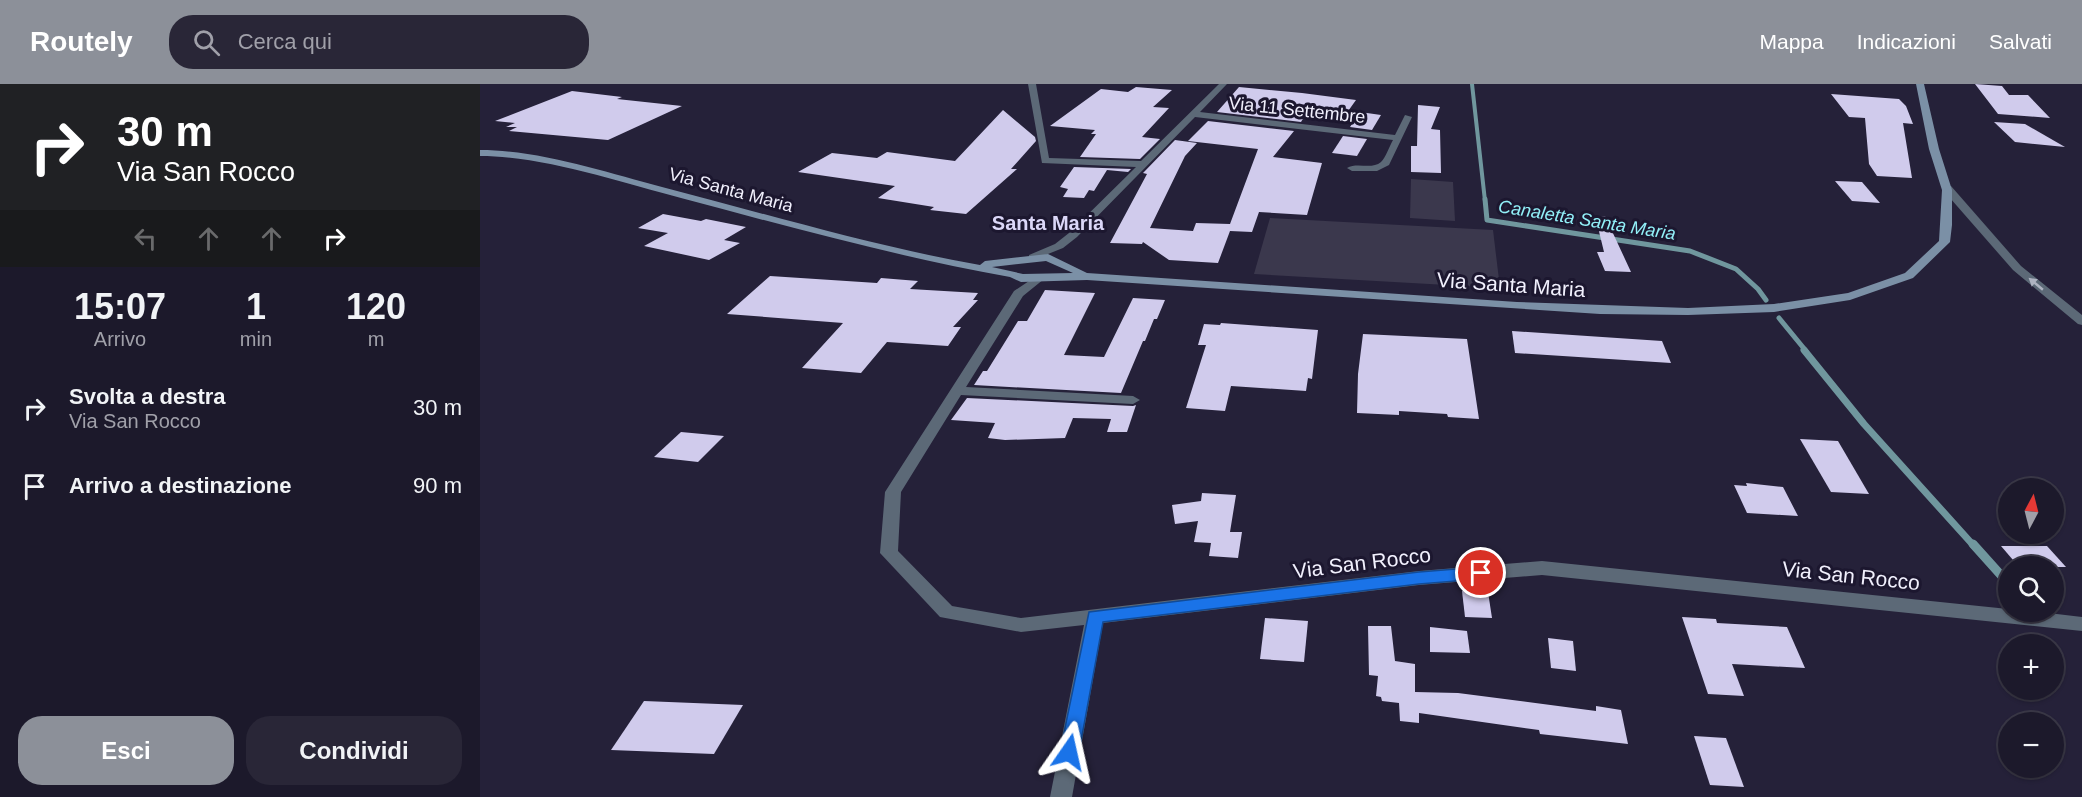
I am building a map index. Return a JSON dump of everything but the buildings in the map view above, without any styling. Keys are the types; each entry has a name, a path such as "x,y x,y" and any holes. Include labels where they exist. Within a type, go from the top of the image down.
{"main road":[{"name":"Via Santa Maria","path":"1041,278 1087,276 1593,310 1684,313 1777,309 1835,300 1883,286 1925,264 1946,241 1947,188 1940,170 1920,84"},
{"name":"Via Santa Maria","path":"480,153 497,153 580,168 869,245 929,259 973,265 1016,282"},
{"name":"Via Santa Maria","path":"973,265 1048,257 1087,276"},
{"path":"1016,282 1012,267 1020,260"},
{"path":"1041,278 1055,272 1058,263"}],"street":[{"path":"1032,84 1045,161 1143,164"},
{"path":"1033,257 1059,246 1073,235 1223,84"},
{"name":"Via 11 Settembre","path":"1191,114 1399,138"},
{"path":"1352,168 1377,168 1386,163 1408,117"},
{"path":"1947,188 2018,268 2082,321"},
{"path":"1058,263 1059,246"},
{"name":"Via San Rocco","path":"1041,278 1016,282 957,391 893,492 889,553 947,612 1021,625 1419,578 1542,568 2082,624"},
{"path":"957,391 1133,400"},
{"path":"1061,797 1095,617"}],"shaded area":[{"path":"1411,179 1453,182 1455,221 1410,218"},
{"path":"1270,218 1493,230 1500,288 1254,274"}],"waterway":[{"name":"Canaletta Santa Maria","path":"1472,84 1485,201"},
{"name":"Canaletta Santa Maria","path":"1485,199 1487,220 1690,251 1736,269 1758,289 1766,300"},
{"name":"Canaletta Santa Maria","path":"1779,318 1806,351"},
{"name":"Canaletta Santa Maria","path":"1804,350 1864,424 1974,546"},
{"name":"Canaletta Santa Maria","path":"1973,544 1998,572"}],"district":[{"name":"Santa Maria","path":"1048,223"}],"route":[{"path":"1069,752 1095,617 1419,578 1481,573"}]}
